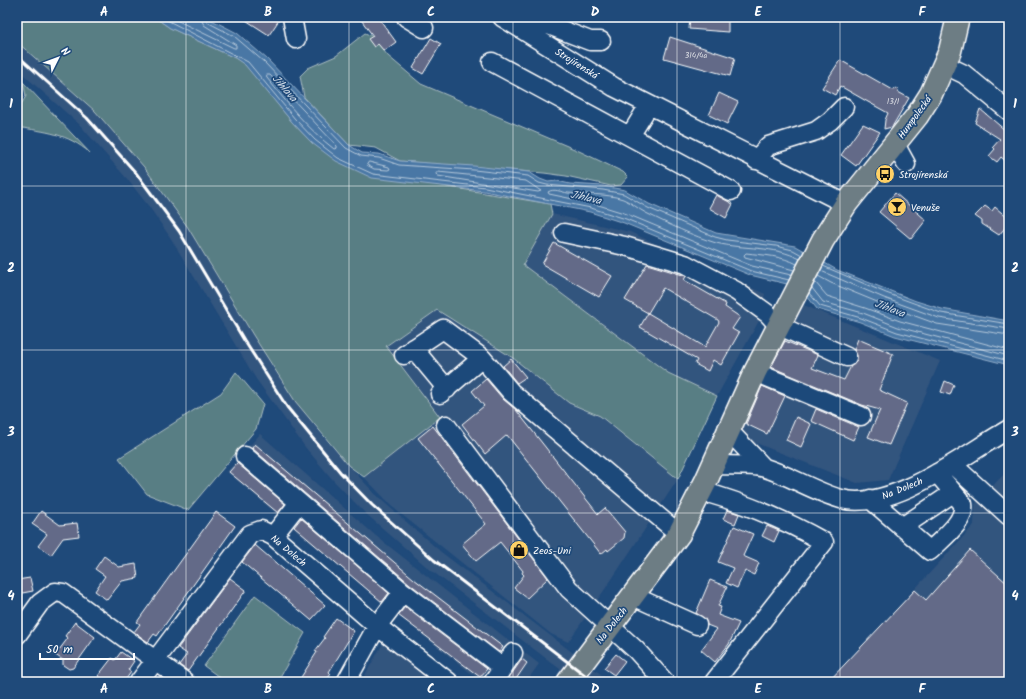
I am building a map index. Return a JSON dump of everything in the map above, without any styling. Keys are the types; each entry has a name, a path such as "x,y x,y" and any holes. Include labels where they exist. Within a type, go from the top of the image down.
{"main road":[{"name":"Humpolecká","path":"846,204 895,144 927,101 945,65 954,38 958,17"},
{"name":"Na Dolech","path":"568,682 679,534 713,465 727,429 754,372 822,240 846,204"}],"street":[{"path":"292,17 296,39"},
{"path":"406,17 424,28"},
{"name":"Strojírenská","path":"502,17 523,21 557,51 614,87 756,160 846,204"},
{"path":"523,21 569,32 590,41 601,41"},
{"path":"557,51 569,32"},
{"path":"492,62 731,191"},
{"path":"945,65 964,74 1009,111"},
{"path":"630,136 649,105"},
{"path":"756,160 768,146 816,131 830,121 844,107"},
{"path":"895,144 906,164"},
{"path":"564,234 625,246 685,264 736,291 768,314 847,357"},
{"path":"482,358 444,391 408,352 443,329 482,358 511,392 679,534"},
{"path":"754,372 860,416"},
{"path":"446,425 569,589 610,626 665,682"},
{"name":"Na Dolech","path":"727,429 763,467"},
{"name":"Na Dolech","path":"713,465 763,467 840,498 856,501 884,497 937,473 953,465 1009,429"},
{"path":"245,456 298,504 403,592 498,675 513,653"},
{"path":"953,465 1009,516"},
{"path":"870,499 930,551 961,518 964,510 963,504 937,473"},
{"path":"701,490 766,513 798,527 824,542 714,682"},
{"path":"902,527 953,493"},
{"path":"273,536 298,504"},
{"name":"Na Dolech","path":"139,682 250,534 261,530 273,536 377,626 449,682"},
{"path":"17,635 40,602 55,592 63,593 185,682"},
{"path":"346,682 377,626 403,592"},
{"path":"633,596 697,625"}],"shaded area":[{"path":"17,42 95,111 144,167 187,226 273,368 321,434 349,466 379,498 441,552 611,682 577,682 428,568 364,512 333,480 305,447 256,379 170,237 150,208 128,180 80,125 17,69"},
{"path":"552,214 630,232 765,294 760,319 717,396 668,373 523,265"},
{"path":"801,304 940,361 888,480 857,483 738,436"},
{"path":"437,310 513,358 569,403 600,416 678,479 612,579 568,642 551,634 396,510 364,477 440,417 386,346"},
{"path":"260,434 376,536 539,664 526,682 482,682 387,607 227,472"},
{"path":"1009,469 1009,682 829,682 974,525 975,504"},
{"path":"386,638 443,682 361,682"}],"green space":[{"path":"17,17 154,17 170,28 235,58 246,65 292,122 312,143 443,186 550,204 552,214 523,265 668,373 717,396 678,479 600,416 569,403 513,358 437,310 386,346 440,417 364,477 349,466 295,401 187,226 144,167 95,111 17,42"},
{"path":"365,33 372,36 388,56 421,84 579,151 623,172 628,177 621,185 611,186 566,176 544,173 400,161 376,148 349,145 304,97 300,76 308,68 336,56"},
{"path":"23,82 90,153 73,141 56,134 17,127 17,105 22,103 26,96"},
{"path":"236,372 263,404 256,429 188,510 147,494 119,458 221,393"},
{"path":"255,595 305,633 277,682 226,682 204,666"}],"water":[{"name":"Jihlava","path":"154,17 206,17 237,33 267,59 349,145 362,153 379,154 400,161 474,166 529,172 548,182 557,181 570,184 603,186 625,190 649,204 716,233 795,246 837,270 916,301 942,309 1009,321 1009,365 895,336 860,322 817,309 804,292 791,285 750,275 624,223 590,212 484,191 372,178 336,161 312,143 292,122 245,65 235,58 170,28"}],"building":[{"path":"241,17 281,17 269,35"},
{"path":"359,17 378,17 396,42 384,51 378,44 374,47 368,39 373,36"},
{"path":"690,17 728,19 728,32 689,29"},
{"path":"670,37 735,58 730,76 664,58"},
{"path":"431,38 441,44 423,74 413,68"},
{"path":"840,60 893,90 897,88 898,92 909,98 892,127 884,129 885,120 888,113 840,86 835,95 822,88"},
{"path":"719,93 738,102 727,124 709,115"},
{"path":"980,109 1006,131 1009,128 1009,164 1001,157 997,162 989,156 995,149 993,147 1000,139 975,123"},
{"path":"863,124 880,132 856,166 841,155"},
{"path":"895,193 926,220 911,239 879,212"},
{"path":"716,195 733,204 726,218 709,208"},
{"path":"985,206 992,211 995,207 1009,219 1009,223 999,235 982,224 982,221 975,216"},
{"path":"554,243 612,276 599,297 542,264"},
{"path":"647,264 686,276 684,280 726,304 725,307 740,317 732,329 739,333 721,365 713,360 708,371 695,364 697,360 640,327 648,313 625,300","holes":["663,288 718,320 719,322 705,347 648,313"]},
{"path":"858,339 893,354 879,390 907,403 889,445 868,437 880,410 862,405 771,367 785,341 818,355 812,368 844,380 851,366 857,361 857,356 854,349"},
{"path":"511,359 526,377 517,383 503,366"},
{"path":"486,379 503,399 516,410 598,514 605,508 625,532 624,538 608,551 607,549 601,554 507,435 485,454 462,424 484,406 472,391"},
{"path":"945,381 954,385 950,395 941,392"},
{"path":"762,386 785,396 767,434 746,424"},
{"path":"816,409 859,427 853,440 811,421"},
{"path":"796,417 811,424 801,447 786,440"},
{"path":"433,426 548,578 527,598 514,588 524,575 522,573 523,571 500,542 476,561 462,544 486,524 418,438"},
{"path":"255,444 414,579 503,647 499,652 410,584 252,448"},
{"path":"237,463 285,504 278,513 229,472"},
{"path":"727,510 739,514 735,524 723,519"},
{"path":"41,511 60,525 77,523 79,536 63,538 51,555 38,546 47,534 32,524"},
{"path":"216,512 235,526 157,636 154,634 148,642 134,632 140,624 137,622"},
{"path":"301,518 389,593 382,602 294,527"},
{"path":"734,526 753,534 743,556 759,563 754,575 745,571 737,588 726,583 733,568 718,562"},
{"path":"767,526 779,531 774,542 762,536"},
{"path":"255,545 325,605 311,620 242,562"},
{"path":"970,550 1009,585 1009,682 828,682 915,590 926,600"},
{"path":"104,556 119,567 136,564 138,578 122,581 107,600 95,591 105,576 95,569"},
{"path":"30,578 33,591 17,594 17,580"},
{"path":"230,578 246,590 188,671 179,665 187,654 178,648"},
{"path":"710,580 727,587 718,606 721,607 718,615 739,623 729,644 715,662 701,650 717,629 707,625 705,619 696,613"},
{"path":"405,607 487,669 480,677 398,615"},
{"path":"336,618 354,631 329,672 331,674 325,682 298,682 317,652 315,651 325,638 323,637"},
{"path":"75,622 95,637 73,668 69,669 63,665 63,660 49,651 59,650 68,638 65,636"},
{"path":"121,652 134,661 128,670 131,672 124,682 106,682 98,676 112,658 115,660"},
{"path":"616,654 625,661 614,675 604,668"},
{"path":"522,659 527,663 514,682 506,682"}],"railway":[{"path":"17,55 87,118 136,173 179,231 244,340 287,407 341,473 372,505 434,560 594,682"}],"place":[{"name":"Strojírenská","path":"885,174"},
{"name":"Venuše","path":"897,207"},
{"name":"Zeos-Uni","path":"519,550"}]}
